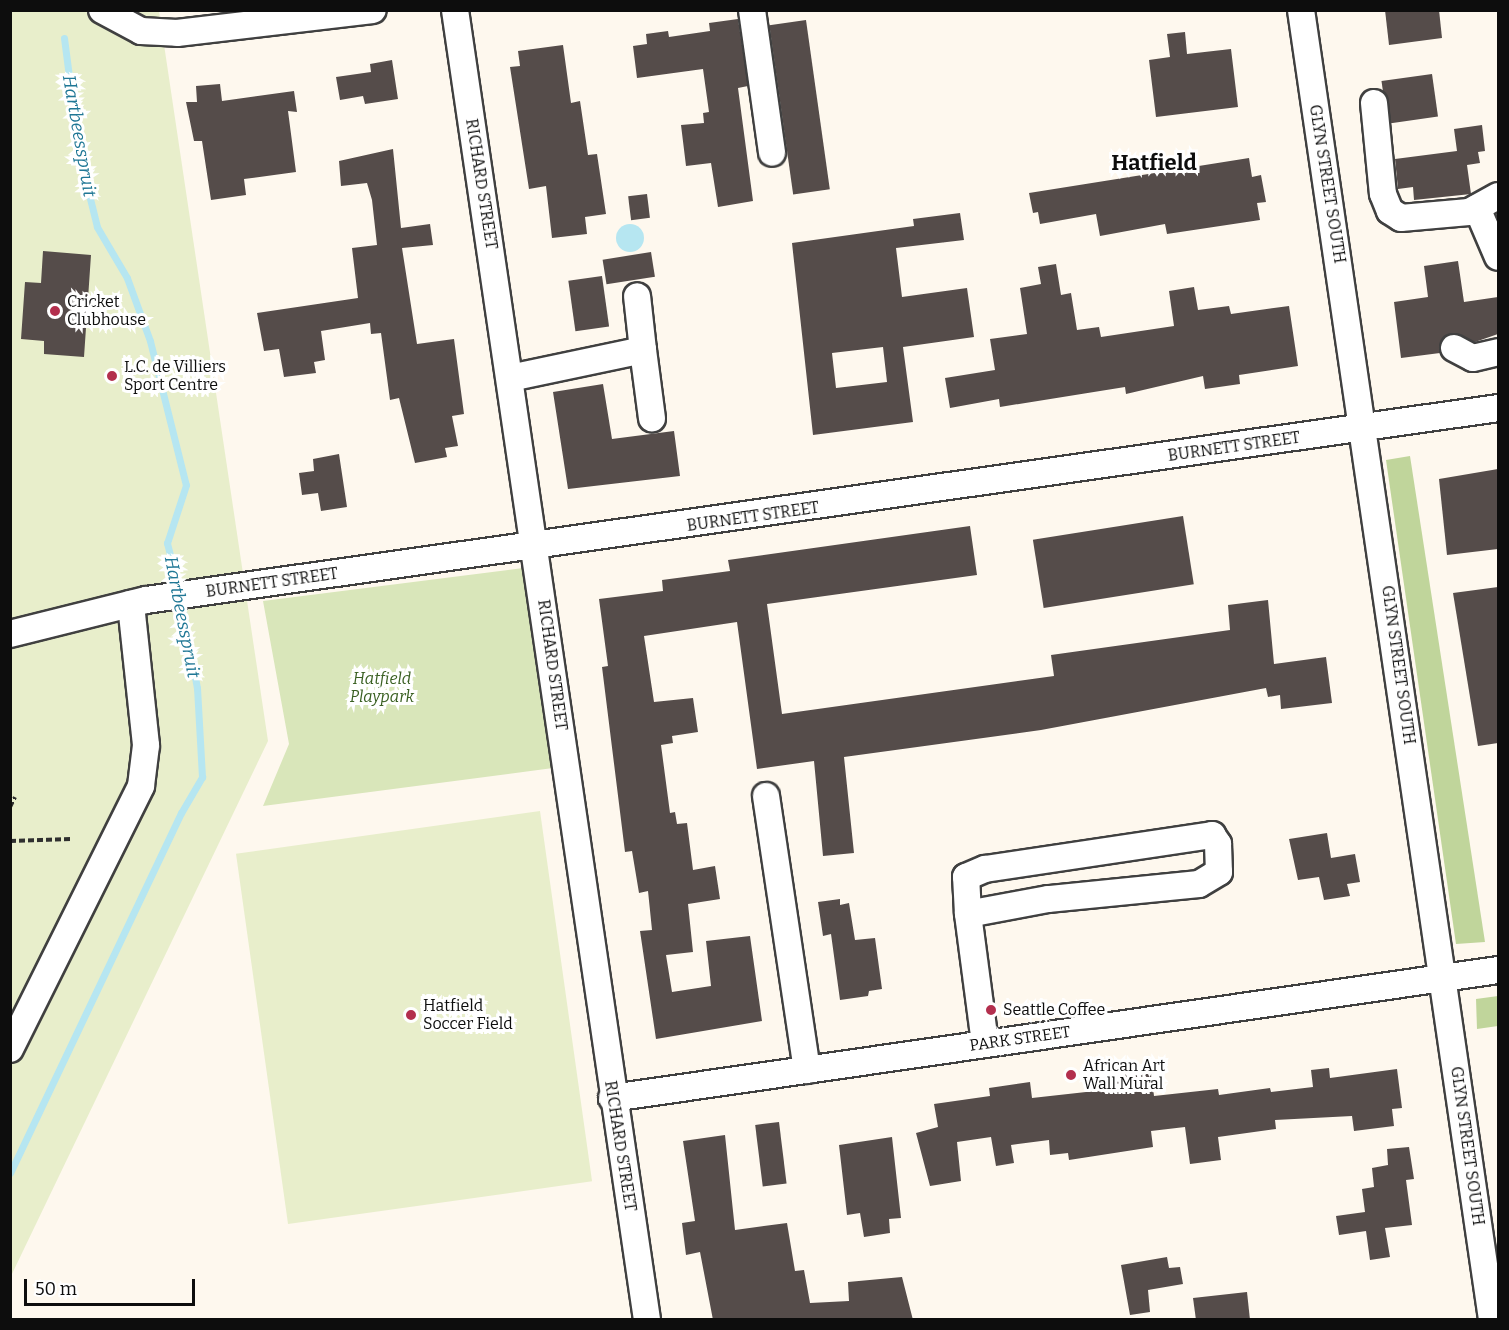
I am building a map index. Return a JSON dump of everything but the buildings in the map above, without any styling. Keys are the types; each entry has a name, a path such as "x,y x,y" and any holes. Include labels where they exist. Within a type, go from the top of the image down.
{"street":[{"path":"102,10 141,31 192,32 373,10"},
{"name":"RICHARD STREET","path":"455,10 536,548 612,1098 647,1320"},
{"path":"752,10 772,153"},
{"name":"GLYN STREET SOUTH","path":"1301,10 1364,428 1492,1320"},
{"path":"1374,104 1383,194 1390,211 1401,218 1477,208 1498,196"},
{"path":"1477,208 1498,257"},
{"path":"637,296 652,418"},
{"path":"1454,348 1473,358 1498,352"},
{"path":"510,378 643,350"},
{"name":"BURNETT STREET","path":"10,634 138,602 536,548 1498,408"},
{"path":"10,1049 114,846 144,772 146,745 138,602"},
{"path":"766,796 807,1070"},
{"path":"968,914 1048,899 1206,882 1219,872 1218,844 1212,835 985,868 966,877 968,914 985,1044"},
{"name":"PARK STREET","path":"612,1098 1498,970"}],"path":[{"path":"11,806 15,797"},
{"path":"10,841 71,839"}],"green space":[{"name":"L.C. de Villiers Sport Centre","path":"11,11 159,11 268,741 11,1276"},
{"path":"1410,456 1485,942 1456,944 1386,460"},
{"name":"Hatfield Playpark","path":"523,568 553,768 263,806 289,744 263,601"},
{"name":"Hatfield Soccer Field","path":"540,811 592,1181 288,1224 236,854"},
{"path":"1498,996 1498,1026 1477,1029 1476,999"}],"water":[{"path":"630,224 640,228 644,238 640,248 630,252 620,248 616,238 620,228"}],"waterway":[{"name":"Hartbeesspruit","path":"64,38 79,154 97,227 127,278 150,341 186,485 167,543 179,590"},
{"name":"Hartbeesspruit","path":"10,1173 181,813 202,777 197,688 181,601"}],"place":[{"name":"Cricket Clubhouse","path":"55,311"},
{"name":"L.C. de Villiers Sport Centre","path":"112,376"},
{"name":"Seattle Coffee","path":"991,1010"},
{"name":"Hatfield Soccer Field","path":"411,1015"},
{"name":"African Art Wall Mural","path":"1071,1075"}],"district":[{"name":"Hatfield","path":"1154,163"}]}
